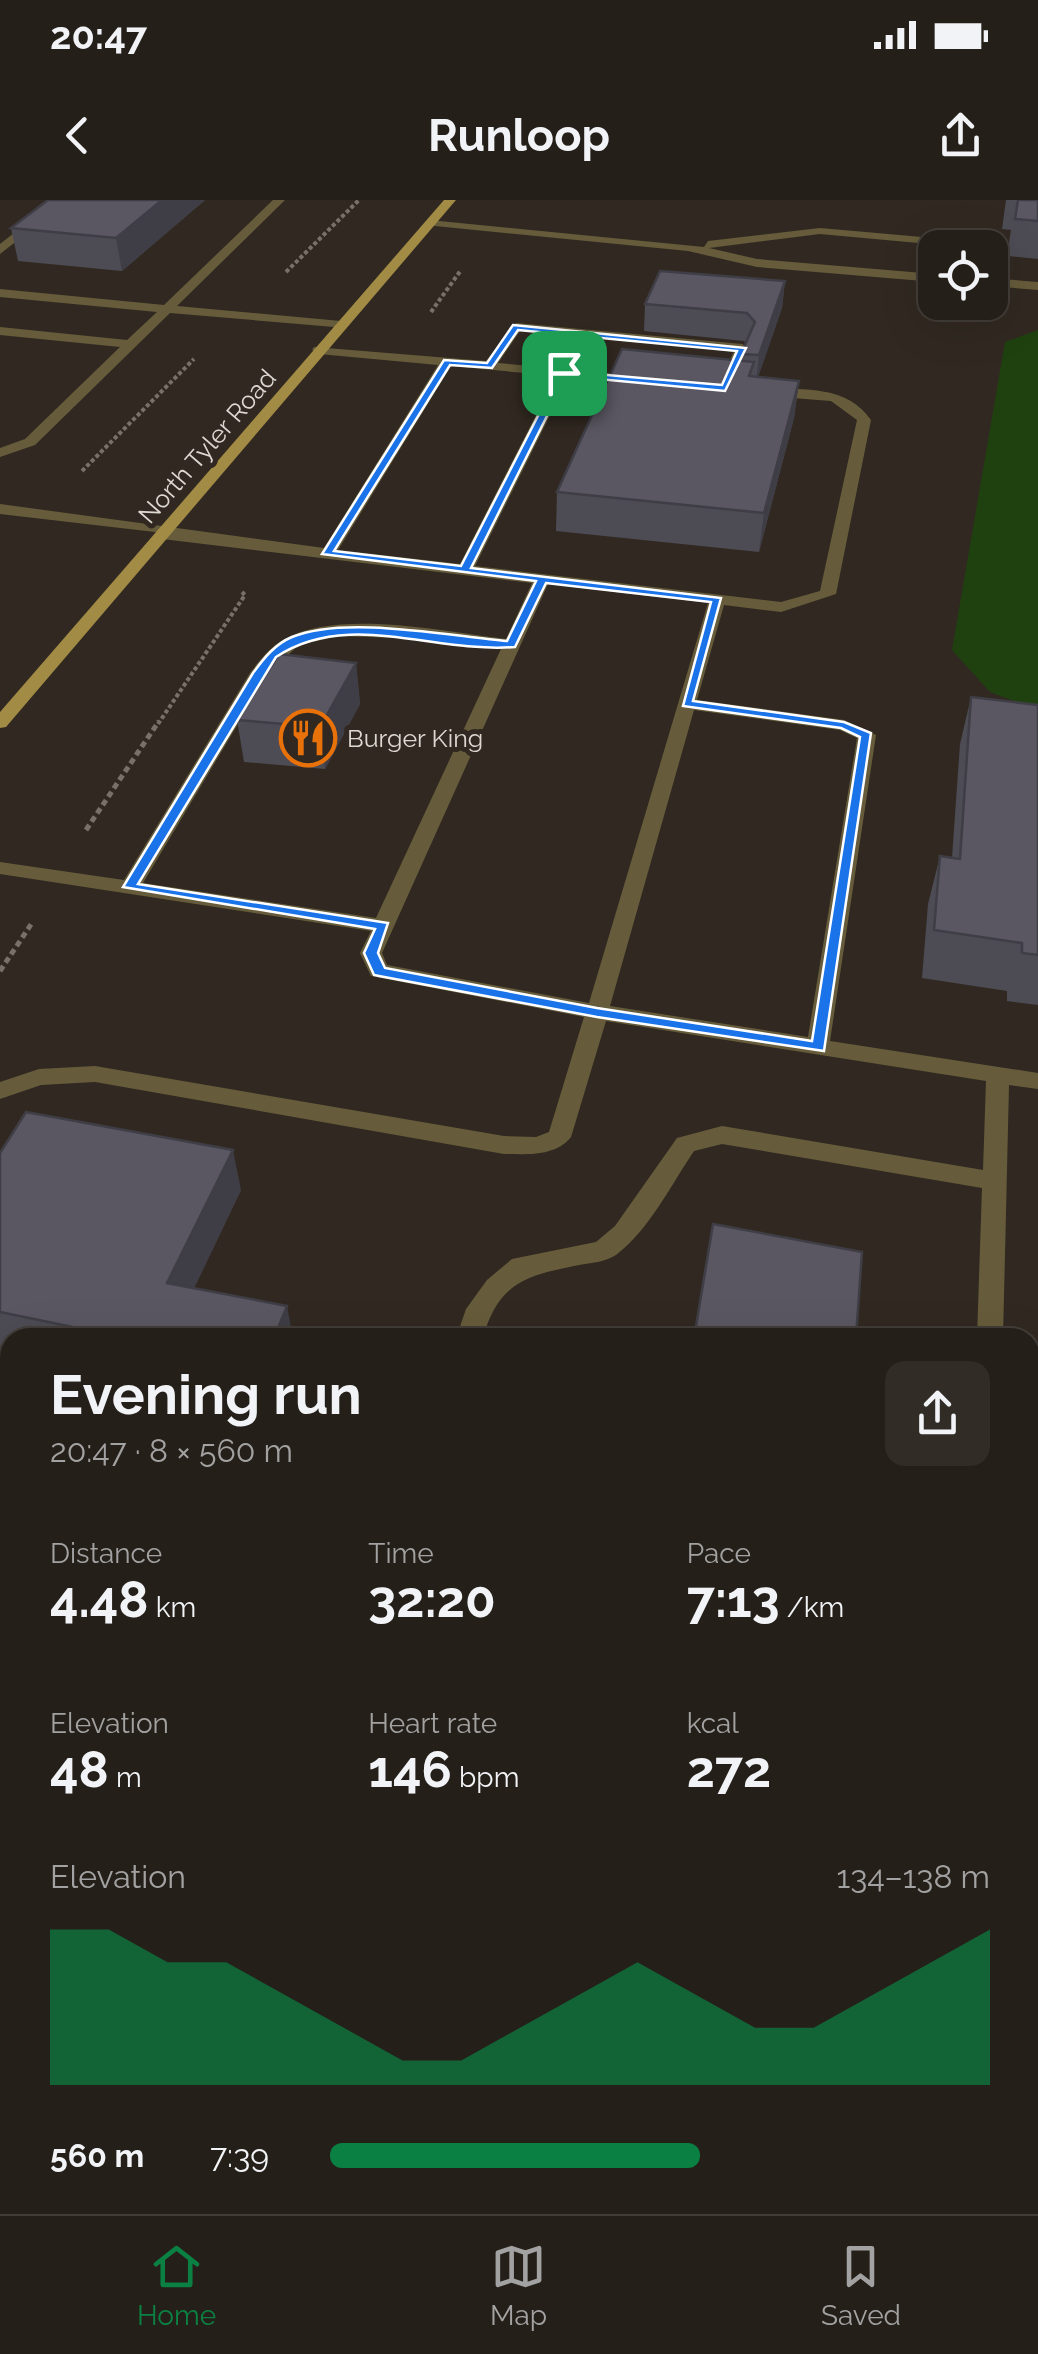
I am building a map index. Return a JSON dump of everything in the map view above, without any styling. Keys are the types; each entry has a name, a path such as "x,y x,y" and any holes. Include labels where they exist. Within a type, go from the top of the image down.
{"main road":[{"name":"North Tyler Road","path":"0,723 450,200"}],"lane":[{"path":"0,250 63,200"},
{"path":"2,451 30,442 163,308 278,200"},
{"path":"429,224 688,248 756,263 918,277"},
{"path":"688,248 820,231 918,240"},
{"path":"1008,284 1038,286"},
{"path":"0,292 341,326"},
{"path":"489,366 516,327 742,348 725,388"},
{"path":"0,331 128,344"},
{"path":"319,350 654,381"},
{"path":"328,554 447,362"},
{"path":"465,570 564,373"},
{"path":"0,509 328,554 781,607 828,594 864,420 858,407 840,398 708,386"},
{"path":"542,579 371,953 379,972 597,1012 1038,1080"},
{"path":"0,1091 39,1076 94,1074 504,1145 538,1146 559,1137 717,600"},
{"path":"130,887 259,673 272,655 294,640 322,632 354,631 511,645"},
{"path":"687,704 844,725 867,735 818,1047"},
{"path":"0,868 383,926"},
{"path":"990,1328 998,1074"},
{"path":"472,1328 496,1287 521,1266 603,1252 624,1233 686,1144 722,1135 995,1182"}],"path":[{"path":"39,514 269,284 296,265 359,200"}],"green space":[{"path":"1038,330 1038,710 990,692 952,650 1005,342"}],"building":[{"path":"48,200 162,200 116,238 11,228"},
{"path":"1018,200 1038,200 1038,221 1015,219"},
{"path":"660,271 785,281 759,355 741,354 755,322 747,313 645,304"},
{"path":"622,349 754,362 749,376 799,381 764,513 557,492"},
{"path":"279,654 356,663 320,727 237,720"},
{"path":"971,697 1038,705 1038,955 1022,953 1022,943 934,930 940,856 960,859"},
{"path":"26,1112 233,1150 167,1283 287,1306 278,1328 78,1328 0,1312 0,1153"},
{"path":"713,1224 862,1252 857,1328 696,1328"}],"place":[{"name":"Burger King","path":"308,738"}],"route":[{"path":"564,373 465,570 542,579 511,645 354,631 322,632 294,640 272,655 259,673 130,887 383,926 371,953 379,972 818,1047 867,735 844,725 687,704 717,600 542,579 328,554 447,362 489,366 516,327 742,348 725,388 564,373"}]}
